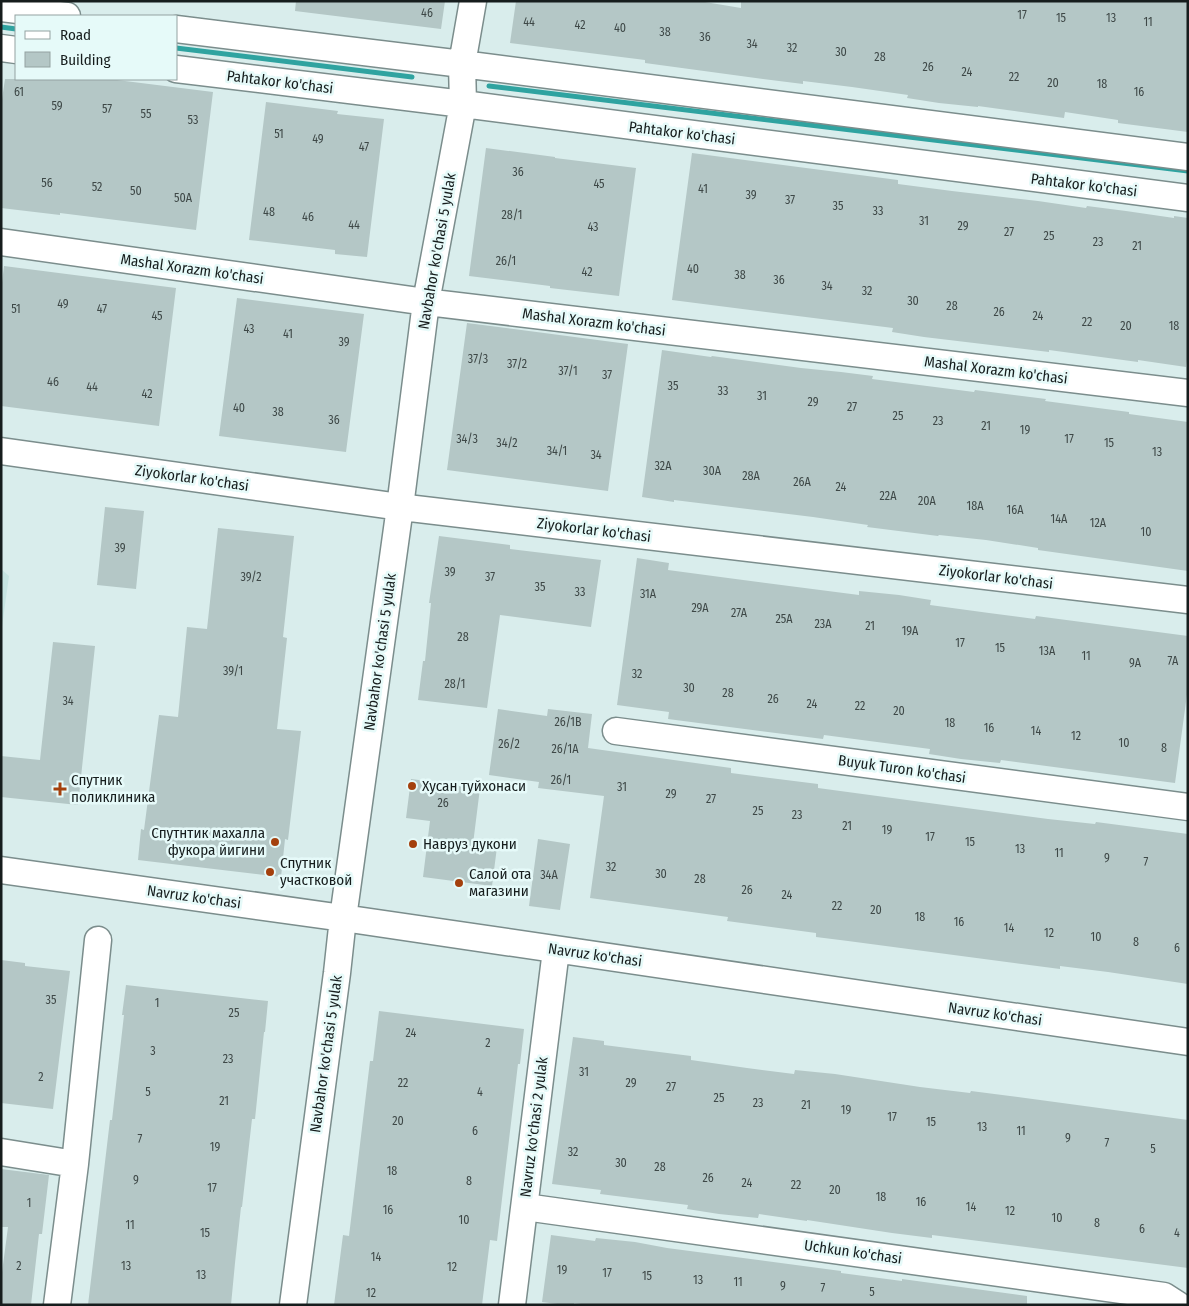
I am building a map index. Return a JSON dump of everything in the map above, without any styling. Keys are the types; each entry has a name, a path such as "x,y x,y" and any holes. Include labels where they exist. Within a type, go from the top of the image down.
{"street":[{"name":"Navbahor ko'chasi 5 yulak","path":"293,1305 426,302 463,104 462,64 473,1"},
{"path":"1,8 59,15"},
{"path":"178,29 1188,157"},
{"path":"1,48 15,50"},
{"name":"Pahtakor ko'chasi","path":"178,69 463,104 1188,198"},
{"name":"Mashal Xorazm ko'chasi","path":"1,242 426,302 1188,393"},
{"name":"Ziyokorlar ko'chasi","path":"1,451 400,507 1188,600"},
{"name":"Buyuk Turon ko'chasi","path":"616,731 1188,807"},
{"name":"Navruz ko'chasi","path":"1,870 343,918 1188,1042"},
{"path":"57,1305 75,1164 98,940"},
{"name":"Navruz ko'chasi 2 yulak","path":"512,1305 556,950"},
{"path":"1,1152 75,1164"},
{"name":"Uchkun ko'chasi","path":"525,1206 1164,1296 1178,1305"}],"shaded area":[{"path":"1,569 9,576 1,634"}],"building":[{"path":"296,1 445,1 441,29 295,11"},
{"path":"516,1 699,1 741,8 741,1 1188,1 1188,132 1118,123 1118,120 1065,112 1064,118 978,106 939,103 907,98 908,95 852,87 803,81 803,84 763,79 645,63 645,60 510,43"},
{"path":"5,79 117,80 213,92 196,230 60,213 60,215 1,208 1,106"},
{"path":"266,102 338,111 337,114 384,119 367,257 335,254 335,250 249,240"},
{"path":"486,148 636,168 619,296 469,276"},
{"path":"692,153 898,180 898,184 1086,208 1087,206 1174,218 1174,216 1188,218 1188,353 1186,367 924,337 892,332 893,328 672,300"},
{"path":"4,266 176,288 159,426 1,406 1,291"},
{"path":"237,298 364,314 346,452 219,436"},
{"path":"467,323 628,344 608,491 447,470"},
{"path":"662,350 873,376 872,379 1046,399 1045,401 1188,422 1188,571 1038,550 1038,548 986,540 938,536 867,527 868,525 813,517 642,497"},
{"path":"105,507 144,511 136,589 97,585"},
{"path":"218,528 294,536 283,637 287,638 277,729 301,731 288,840 285,839 281,877 138,860 141,829 144,830 159,715 178,717 187,627 207,629"},
{"path":"439,536 510,545 510,549 601,560 591,627 500,615 487,708 418,700 423,661 425,661 431,603 429,603"},
{"path":"637,558 669,563 668,570 859,595 859,591 899,595 931,600 930,605 1035,619 1036,616 1188,636 1188,687 1175,783 1001,760 1000,763 961,759 929,754 930,749 824,735 823,739 668,719 669,712 617,705"},
{"path":"53,642 95,646 78,805 1,797 1,756 40,760"},
{"path":"498,709 547,716 548,709 592,714 588,748 731,768 731,773 818,784 818,788 1048,819 1095,824 1096,822 1188,834 1188,984 1108,972 1060,966 1060,969 816,937 816,933 727,921 728,917 590,898 604,796 538,788 539,782 489,775"},
{"path":"411,779 480,788 473,844 497,847 492,886 423,877 430,821 406,818"},
{"path":"538,839 570,844 560,910 529,906"},
{"path":"1,960 25,963 25,966 70,971 53,1109 1,1103"},
{"path":"126,985 268,1001 255,1119 252,1119 241,1207 231,1305 88,1305 110,1120 112,1120"},
{"path":"379,1011 524,1029 520,1064 518,1064 497,1241 490,1240 482,1305 334,1305 343,1235 349,1236 370,1061 373,1061"},
{"path":"573,1037 604,1041 604,1045 691,1056 691,1060 747,1068 794,1074 795,1070 835,1074 920,1087 970,1093 971,1091 1188,1120 1188,1268 932,1235 932,1238 892,1233 759,1214 758,1218 719,1214 687,1209 688,1205 600,1194 601,1190 552,1184"},
{"path":"1,1169 49,1175 42,1234 39,1234 31,1305 1,1305 1,1280 8,1227 1,1227"},
{"path":"551,1235 595,1241 596,1238 635,1242 841,1271 841,1273 902,1281 902,1279 1027,1296 1027,1305 589,1305 574,1303 574,1305 565,1305 542,1302"}],"waterway":[{"path":"1,27 15,29"},
{"path":"178,48 412,77"},
{"path":"489,86 1188,171"}],"place":[{"name":"Хусан туйхонаси","path":"412,786"},
{"name":"Спутник поликлиника","path":"60,789"},
{"name":"Спутнтик махалла фукора йигини","path":"275,842"},
{"name":"Навруз дукони","path":"413,844"},
{"name":"Спутник участковой","path":"270,872"},
{"name":"Салой ота магазини","path":"459,883"}]}
